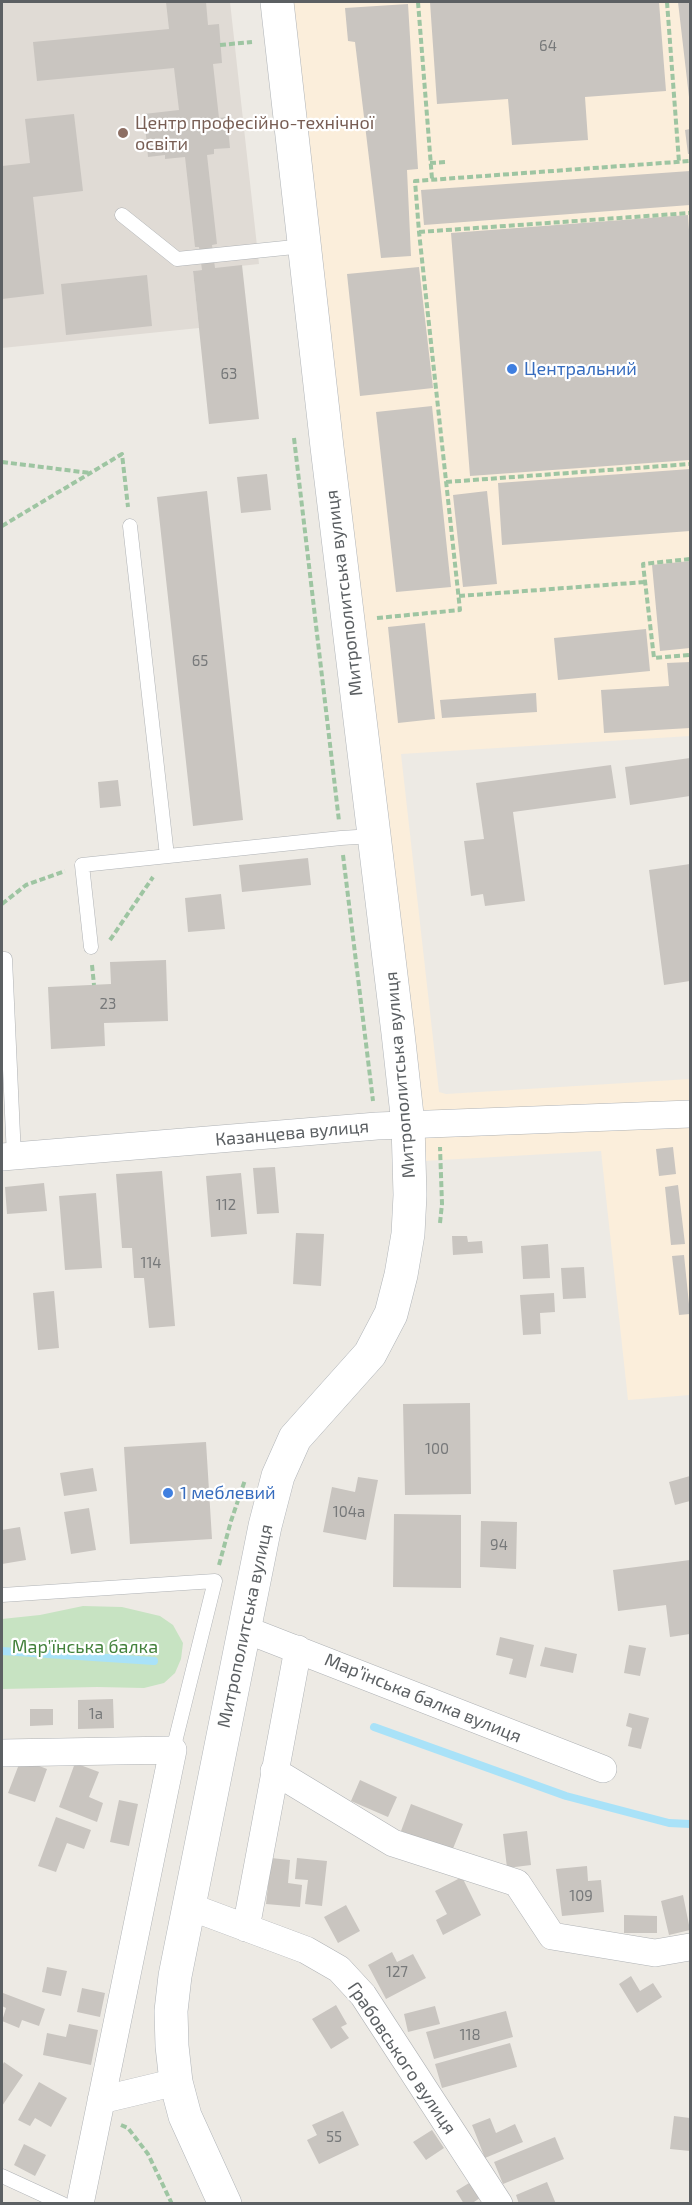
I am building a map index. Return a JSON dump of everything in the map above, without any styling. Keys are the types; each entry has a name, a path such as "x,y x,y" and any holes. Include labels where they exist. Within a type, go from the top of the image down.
{"main road":[{"name":"Митрополитська вулиця","path":"225,2204 185,2116 176,2082 171,2011 175,1976 267,1516 278,1476 302,1431 370,1354 391,1314 408,1234 410,1195 423,1124 373,836 278,2"}],"street":[{"name":"Казанцева вулиця","path":"8,1157 423,1124 690,1114"},
{"name":"Мар’їнська балка вулиця","path":"244,1629 603,1769"},
{"path":"246,1928 298,1649"},
{"path":"2,1754 173,1750 80,2204"},
{"path":"274,1771 393,1843 517,1883 552,1936 656,1953 690,1947"},
{"name":"Грабовського вулиця","path":"188,1906 306,1950 339,1969 363,1995 499,2204"},
{"path":"100,2107 176,2082"}],"lane":[{"path":"122,215 177,259 304,246"},
{"path":"130,526 167,856"},
{"path":"98,950 82,865 373,836"},
{"path":"2,959 4,959 8,1157"},
{"path":"2,1595 215,1581 173,1750"},
{"path":"2,2176 63,2204"}],"path":[{"path":"418,2 432,179"},
{"path":"667,2 679,162"},
{"path":"220,45 254,42"},
{"path":"376,618 460,610 415,181 690,161"},
{"path":"430,163 447,162"},
{"path":"419,232 690,213"},
{"path":"296,453 340,838 374,1106"},
{"path":"2,526 122,454 130,526"},
{"path":"2,462 90,473"},
{"path":"446,482 690,464"},
{"path":"690,559 643,564 654,658 690,655"},
{"path":"459,596 645,582"},
{"path":"92,966 98,950 167,856"},
{"path":"2,904 26,885 82,865"},
{"path":"423,1124 442,1166 440,1225"},
{"path":"215,1581 248,1470"},
{"path":"100,2107 128,2128 148,2154 172,2204"}],"shaded area":[{"name":"Центр професійно-технічної освіти","path":"2,2 230,2 259,264 193,271 199,328 2,348"},
{"name":"Центральний","path":"293,2 690,2 690,736 401,754 439,1092 446,1094 690,1079 690,1395 628,1400 601,1151 423,1161"}],"green space":[{"name":"Мар’їнська балка","path":"83,1606 122,1607 160,1616 173,1625 183,1643 181,1659 175,1673 164,1683 144,1688 2,1689 2,1619 40,1615"}],"building":[{"path":"166,2 206,2 208,25 219,24 222,63 213,64 219,118 227,117 230,148 214,149 214,154 207,155 217,244 212,245 215,268 242,265 259,419 209,424 193,271 202,270 199,247 195,247 185,157 165,159 165,155 148,157 144,114 179,110 174,68 37,81 33,42 169,29"},
{"path":"430,2 659,2 666,91 585,97 588,140 512,145 508,99 437,104"},
{"path":"678,2 690,2 690,97 689,97"},
{"path":"408,4 418,169 407,170 411,256 381,258 355,42 348,41 345,8"},
{"path":"74,114 83,191 33,197 44,294 2,299 2,166 30,163 25,119"},
{"path":"690,129 690,154 688,154 685,130"},
{"path":"690,171 690,205 424,225 421,190"},
{"path":"688,215 690,460 470,476 451,233"},
{"path":"419,267 433,388 360,396 347,274"},
{"path":"147,275 152,326 66,335 61,284"},
{"path":"432,406 451,587 396,592 376,412"},
{"path":"690,469 690,531 502,545 498,483"},
{"path":"267,474 271,510 241,513 237,477"},
{"path":"207,491 243,820 193,826 157,497"},
{"path":"487,491 497,584 463,587 453,495"},
{"path":"690,561 690,648 660,651 652,565"},
{"path":"425,623 435,719 398,723 388,627"},
{"path":"646,629 650,671 558,680 554,638"},
{"path":"690,662 690,728 604,733 601,690 669,686 667,663"},
{"path":"536,693 537,712 442,718 440,700"},
{"path":"690,758 690,796 630,805 625,767"},
{"path":"611,765 616,798 513,812 525,901 485,906 483,894 471,896 464,841 484,839 476,783"},
{"path":"118,780 121,806 100,808 98,782"},
{"path":"308,858 311,885 242,892 239,865"},
{"path":"690,864 690,981 664,985 649,870"},
{"path":"221,894 225,929 188,932 185,898"},
{"path":"166,960 168,1021 104,1023 105,1046 51,1049 48,987 111,984 110,962"},
{"path":"673,1147 676,1174 659,1176 656,1149"},
{"path":"275,1167 279,1213 257,1214 253,1168"},
{"path":"162,1171 175,1326 149,1328 144,1278 134,1278 132,1248 122,1248 116,1174"},
{"path":"241,1173 247,1234 211,1237 206,1176"},
{"path":"44,1183 47,1211 7,1214 5,1187"},
{"path":"678,1185 685,1244 671,1245 665,1187"},
{"path":"96,1193 102,1268 65,1270 59,1196"},
{"path":"296,1233 324,1234 321,1286 293,1284"},
{"path":"452,1236 467,1236 468,1242 482,1241 483,1253 453,1255"},
{"path":"548,1244 550,1278 523,1279 521,1246"},
{"path":"684,1255 690,1314 679,1315 672,1256"},
{"path":"584,1267 586,1298 563,1299 561,1268"},
{"path":"54,1291 59,1348 38,1350 33,1293"},
{"path":"554,1293 555,1312 540,1313 541,1334 523,1335 520,1295"},
{"path":"470,1403 471,1494 405,1495 403,1404"},
{"path":"206,1442 212,1539 130,1544 124,1447"},
{"path":"93,1468 97,1491 64,1496 60,1473"},
{"path":"690,1476 690,1501 675,1505 669,1482"},
{"path":"358,1477 378,1480 366,1540 323,1532 332,1487 355,1492"},
{"path":"89,1508 96,1550 71,1554 64,1512"},
{"path":"394,1514 461,1515 461,1588 393,1587"},
{"path":"481,1521 517,1522 516,1569 480,1567"},
{"path":"20,1527 26,1560 2,1564 2,1530"},
{"path":"690,1560 690,1634 670,1637 666,1605 618,1611 613,1570"},
{"path":"500,1637 534,1645 526,1678 509,1674 513,1659 496,1655"},
{"path":"629,1645 646,1648 640,1676 624,1673"},
{"path":"545,1647 577,1654 573,1673 540,1666"},
{"path":"113,1699 114,1728 78,1729 78,1700"},
{"path":"30,1709 53,1709 53,1725 30,1726"},
{"path":"629,1713 649,1718 641,1749 628,1746 632,1728 626,1726"},
{"path":"21,1759 47,1769 35,1802 8,1793"},
{"path":"75,1763 99,1772 89,1797 103,1803 97,1822 59,1807"},
{"path":"360,1780 397,1797 388,1817 351,1801"},
{"path":"119,1800 138,1804 129,1846 110,1842"},
{"path":"411,1804 463,1824 452,1851 401,1831"},
{"path":"56,1817 91,1830 84,1849 67,1843 56,1872 38,1866"},
{"path":"527,1831 531,1865 507,1868 503,1834"},
{"path":"271,1858 290,1860 288,1883 302,1885 300,1907 266,1904"},
{"path":"297,1858 327,1861 322,1906 305,1904 308,1880 295,1879"},
{"path":"587,1866 588,1881 601,1880 604,1912 562,1916 556,1869"},
{"path":"462,1877 481,1915 443,1935 436,1920 447,1914 435,1891"},
{"path":"683,1895 690,1930 669,1935 661,1901"},
{"path":"346,1905 360,1931 338,1943 324,1917"},
{"path":"624,1915 657,1916 657,1933 624,1933"},
{"path":"392,1952 397,1962 413,1954 426,1978 386,1999 368,1965"},
{"path":"47,1967 67,1971 61,1996 42,1992"},
{"path":"631,1976 640,1991 653,1983 662,1997 637,2013 619,1984"},
{"path":"82,1988 105,1993 100,2017 77,2012"},
{"path":"3,1993 45,2009 39,2026 22,2020 19,2028 2,2021 6,2008 2,2006"},
{"path":"336,2005 347,2024 341,2027 349,2038 331,2049 312,2019"},
{"path":"435,2006 440,2024 408,2032 404,2014"},
{"path":"506,2011 513,2037 434,2059 426,2032"},
{"path":"69,2024 98,2030 91,2065 43,2055 47,2033 66,2037"},
{"path":"510,2043 517,2067 442,2088 435,2064"},
{"path":"4,2062 23,2075 2,2106 2,2066"},
{"path":"39,2082 67,2098 51,2127 35,2118 30,2126 18,2120"},
{"path":"343,2111 359,2145 319,2164 307,2140 317,2135 312,2125"},
{"path":"674,2116 690,2118 690,2151 670,2149"},
{"path":"490,2118 496,2133 515,2124 523,2142 485,2158 472,2125"},
{"path":"432,2130 444,2148 426,2160 413,2142"},
{"path":"555,2137 564,2159 503,2184 494,2162"},
{"path":"24,2144 46,2155 35,2176 14,2165"},
{"path":"474,2180 483,2196 471,2204 464,2204 456,2191"},
{"path":"547,2182 556,2204 519,2204 516,2195"}],"waterway":[{"path":"2,1651 154,1661"},
{"path":"374,1727 566,1796 669,1823 690,1824"}],"place":[{"name":"Центр професійно-технічної освіти","path":"123,133"},
{"name":"Центральний","path":"512,369"},
{"name":"1 меблевий","path":"168,1493"}]}
